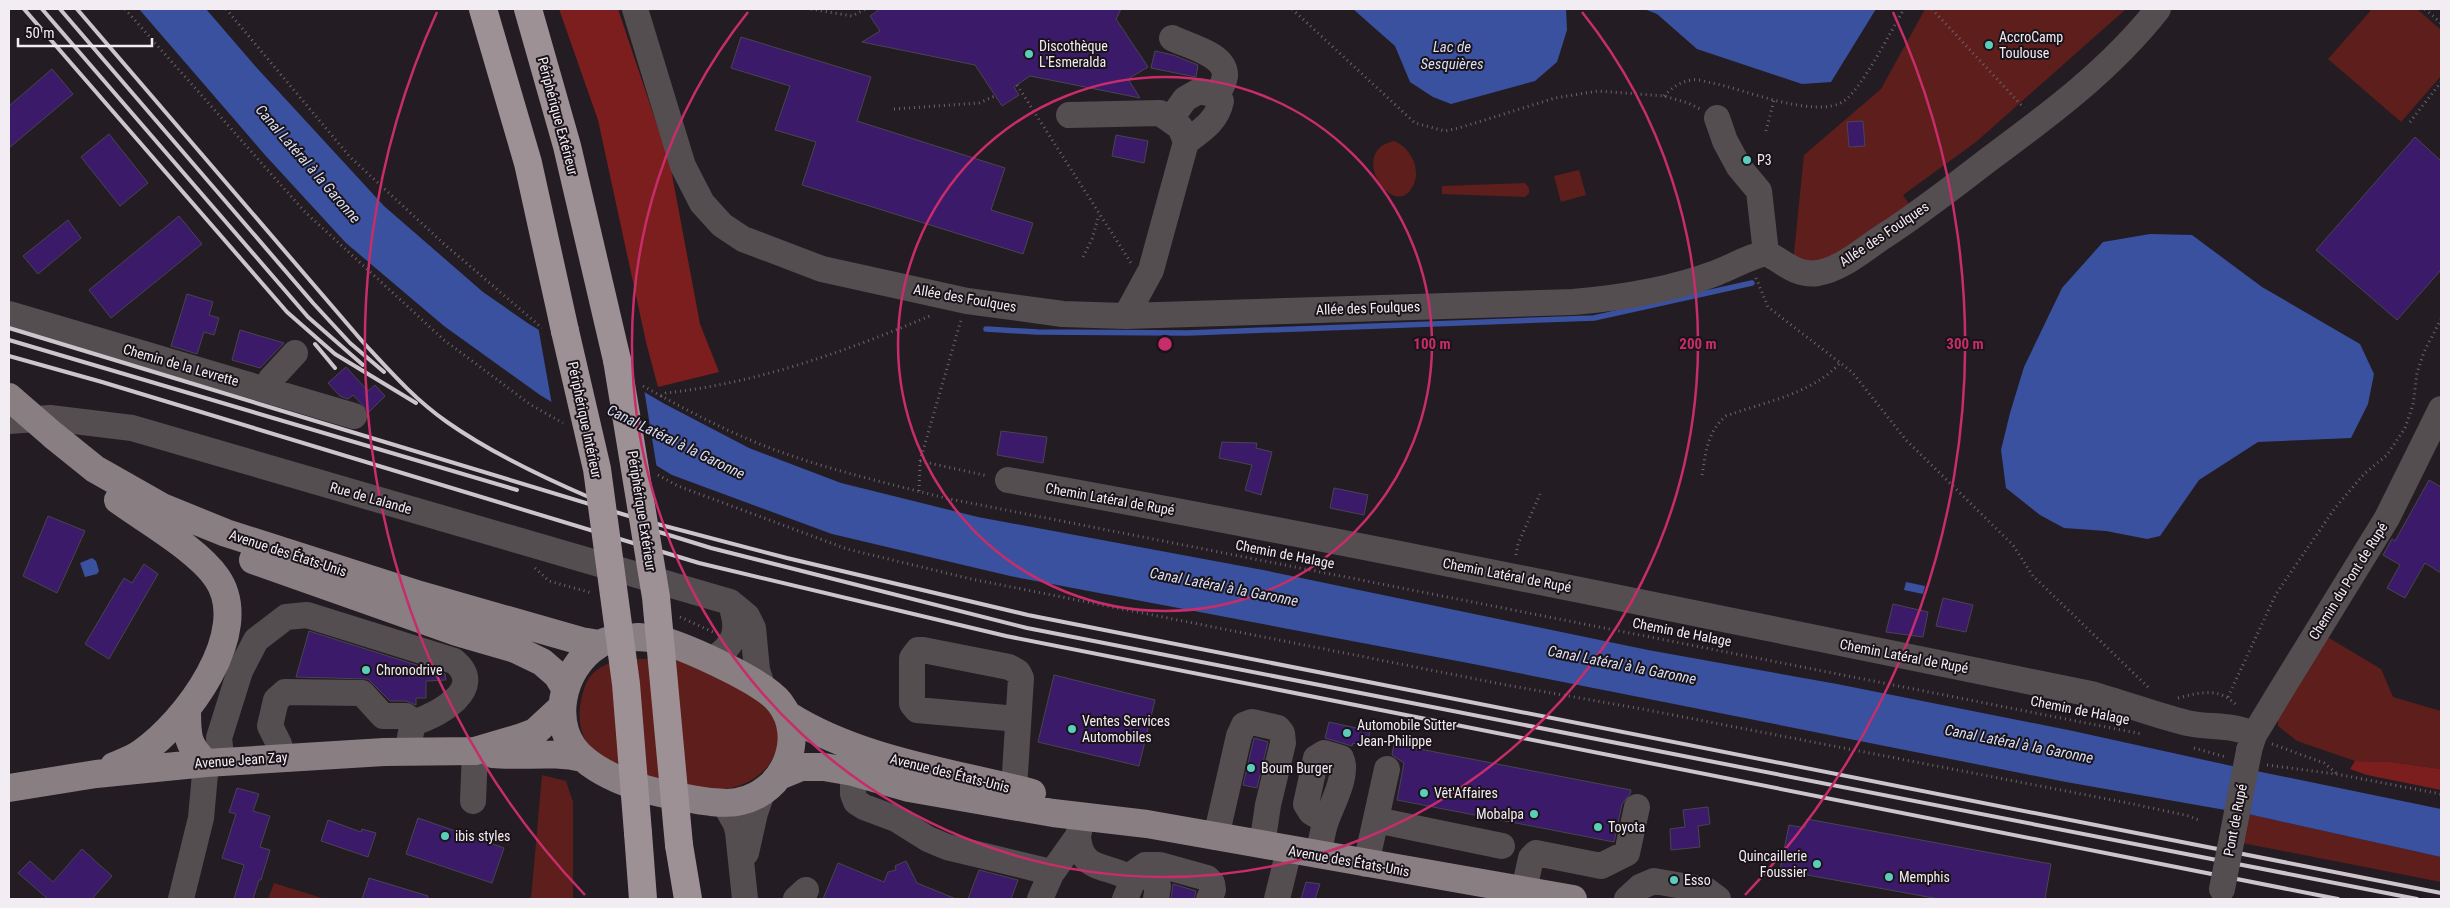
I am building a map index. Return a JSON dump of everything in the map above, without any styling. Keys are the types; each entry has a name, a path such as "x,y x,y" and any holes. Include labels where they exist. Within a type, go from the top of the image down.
{"highway":[{"name":"Périphérique Intérieur","path":"482,9 528,163 598,478 626,684 639,837"},
{"name":"Périphérique Extérieur","path":"528,9 567,146 617,360 656,597 679,845"},
{"path":"630,899 639,837"},
{"path":"639,837 642,899"},
{"path":"675,899 679,845"},
{"path":"679,845 688,899"}],"main road":[{"name":"Avenue des États-Unis","path":"9,397 86,481 118,500 205,542 457,632 515,649 542,662 557,675 563,698"},
{"name":"Avenue des États-Unis","path":"9,416 95,469 162,507 226,533 430,598 581,641 599,644"},
{"path":"96,774 140,754 187,710 207,679 222,646 226,629 225,594 217,578 198,557 118,500"},
{"path":"599,644 617,639 638,637 662,640 712,660 763,688 780,702 788,715 793,733 792,749 771,783"},
{"name":"Avenue Jean Zay","path":"475,751 535,732 563,698 582,657 599,644"},
{"path":"563,698 563,725 568,737 582,758"},
{"path":"187,710 189,740 192,749 206,763"},
{"name":"Avenue des États-Unis","path":"788,715 828,737 890,759 1147,824 1366,864 1523,896 1562,898"},
{"name":"Avenue Jean Zay","path":"9,788 96,774 282,757 404,751 475,751 515,756 542,753 562,754 582,758"},
{"name":"Avenue des États-Unis","path":"582,758 605,774 634,785 693,799 724,803 741,802 754,797 771,783 801,767 816,766 853,772 909,788 1080,826 1147,824"}],"street":[{"name":"Allée des Foulques","path":"635,9 684,166 702,203 722,225 743,239 822,269 967,300 1063,314 1126,316 1610,299 1678,284 1716,272 1758,255 1801,273 1819,273 1842,264 1905,222 2038,123 2087,83 2125,46 2158,9"},
{"path":"1172,38 1216,58 1223,66 1225,77 1217,95"},
{"path":"1170,120 1185,99 1199,91 1217,95 1221,101 1219,113 1208,126 1186,142"},
{"path":"1069,115 1160,113 1180,127 1186,142 1151,270 1126,316"},
{"path":"1717,118 1725,141 1739,168 1758,191 1758,255"},
{"name":"Chemin de la Levrette","path":"9,314 354,416"},
{"path":"267,390 271,379 295,353"},
{"name":"Chemin du Pont de Rupé","path":"2247,747 2387,518 2441,409"},
{"name":"Rue de Lalande","path":"9,421 50,418 132,428 730,602 747,616 753,628 757,670 763,688"},
{"name":"Chemin Latéral de Rupé","path":"1008,480 1234,521 1513,576 2092,694 2203,726 2247,747"},
{"path":"712,660 730,646 737,629 736,617 730,602"},
{"path":"180,899 201,818 206,763 220,747 219,738 240,671 256,640 286,617 307,615 454,661 463,668 466,681 460,695 432,717 413,722"},
{"path":"282,757 279,744 270,726 276,700 285,692 362,693 383,716 406,716 413,722"},
{"path":"1014,789 1018,719"},
{"path":"404,751 411,734 413,722"},
{"path":"1216,837 1240,733 1244,725 1252,722 1278,728 1282,733 1283,743 1268,804 1262,845"},
{"name":"Pont de Rupé","path":"2220,894 2247,747"},
{"path":"473,801 475,751"},
{"path":"1366,864 1388,769"},
{"path":"853,772 853,794 856,802 896,819 928,839 947,847 1042,870 1045,892"},
{"path":"743,868 755,813 771,783"},
{"path":"724,803 736,824 743,868 745,899"},
{"path":"1523,896 1531,858 1536,853 1601,866 1627,853 1637,807"},
{"path":"1318,855 1326,820"},
{"path":"1376,820 1502,846"},
{"path":"1045,892 1080,826"},
{"path":"1080,826 1079,851 1088,863 1127,888"},
{"path":"1277,899 1289,850"},
{"path":"1127,888 1145,866 1160,865 1207,878 1212,883 1213,890 1209,899"},
{"path":"1127,888 1146,875 1158,886 1156,899"},
{"path":"1627,899 1640,887 1654,881 1706,890 1718,899"}],"path":[{"path":"125,9 304,211 444,340 531,405 566,424"},
{"path":"811,9 852,16 866,9"},
{"path":"1292,9 1390,102 1415,123 1432,129 1445,131 1459,128 1555,98 1598,91 1664,96 1688,103 1717,118"},
{"path":"1664,96 1677,84 1693,80 1727,86 1774,100 1807,106 1831,107 1845,101 1864,77 1904,9"},
{"path":"1932,9 2038,123"},
{"path":"2426,9 2441,23"},
{"path":"2410,122 2441,82"},
{"path":"1017,85 1099,215 1124,250 1143,283"},
{"path":"894,109 979,104 995,96"},
{"path":"1766,130 1774,100"},
{"path":"1083,257 1092,239 1099,215"},
{"path":"1758,255 1760,291 1768,308 1852,372 1906,440 2013,545 2033,576 2098,641 2157,695"},
{"path":"967,300 920,461 1008,480"},
{"path":"661,396 666,393 702,389 800,365 934,314"},
{"path":"2228,697 2276,594 2352,486 2387,455 2406,428 2413,404 2417,374 2424,352 2441,319"},
{"path":"1702,475 1708,440 1716,424 1726,416 1810,386 1829,375 1840,363"},
{"name":"Chemin de Halage","path":"920,461 918,491 1324,574 2148,735"},
{"path":"652,472 678,486 847,549 971,579 1506,685 1642,709 2133,804 2189,816 2201,821"},
{"path":"1513,576 1518,544 1540,494"},
{"path":"2173,699 2198,693 2228,697 2237,707 2247,747"},
{"path":"2247,747 2336,774 2441,794"},
{"path":"2193,748 2278,747 2324,763 2336,774"}],"shaded area":[{"path":"559,9 618,9 670,164 700,324 719,372 658,387 646,342 598,120"},
{"path":"1925,9 2126,9 1976,142 1903,195 1911,207 1824,264 1793,263 1804,155 1881,89"},
{"path":"2372,9 2417,9 2441,30 2441,76 2401,122 2328,59"},
{"path":"1394,141 1405,148 1413,159 1415,166 1416,173 1413,186 1405,195 1395,196 1386,191 1378,181 1374,169 1374,157 1380,147"},
{"path":"1579,170 1586,195 1561,202 1554,176"},
{"path":"1525,183 1529,188 1529,193 1525,197 1442,194 1442,186"},
{"path":"2324,635 2381,669 2393,697 2441,711 2441,769 2390,762 2355,761 2297,741 2278,726 2278,710"},
{"path":"618,659 664,659 682,662 695,666 755,695 769,708 776,723 778,738 776,752 768,765 757,776 742,785 725,789 712,789 655,779 616,767 602,759 592,751 585,740 579,714 580,707 583,692 592,674"},
{"path":"2355,761 2390,762 2441,769 2441,790 2367,775 2350,769"},
{"path":"542,775 566,781 573,802 573,899 531,899"},
{"path":"2248,814 2441,857 2441,882 2242,843"},
{"path":"274,883 325,899 268,899"}],"water":[{"name":"Canal Latéral à la Garonne","path":"139,9 206,9 256,67 384,206 483,292 529,324 663,403 749,448 841,483 978,517 1263,570 1648,650 1837,684 2073,731 2441,809 2441,857 2248,814 2066,782 1468,663 1010,576 832,534 672,475 540,395 444,326 346,243 265,155"},
{"name":"Lac de Sesquières","path":"1353,9 1566,9 1567,30 1557,62 1535,81 1451,104 1433,97 1410,82 1395,46"},
{"path":"1644,9 1876,9 1831,82 1802,84 1697,49 1657,14"},
{"path":"2150,234 2192,235 2262,287 2360,344 2374,374 2368,404 2351,438 2258,442 2199,480 2160,536 2147,539 2106,531 2064,528 2040,515 2006,488 2001,450 2010,413 2024,367 2062,288 2103,242"},
{"path":"92,558 96,561 99,571 97,574 85,577 80,563"},
{"path":"1906,582 1925,586 1923,594 1904,590"}],"pier":[{"path":"538,326 644,389 657,469 552,405"}],"building":[{"name":"Discothèque L'Esmeralda","path":"880,9 1121,9 1116,19 1148,67 1128,79 1140,98 1030,76 1014,87 1019,95 1002,106 975,65 862,42 880,31 870,16"},
{"path":"741,37 871,77 857,121 1005,168 991,210 1033,223 1023,254 802,185 816,142 775,130 790,86 731,68"},
{"path":"1155,51 1173,55 1198,65 1196,77 1151,68"},
{"path":"52,69 73,94 9,148 9,106"},
{"path":"1863,121 1865,146 1849,147 1847,122"},
{"path":"109,134 148,183 120,206 81,157"},
{"path":"1116,135 1148,141 1144,163 1112,156"},
{"path":"2415,137 2441,161 2441,270 2397,320 2316,250"},
{"path":"179,216 202,244 111,318 89,290"},
{"path":"68,220 81,238 38,274 23,256"},
{"path":"187,294 213,302 209,315 219,318 214,335 204,332 197,354 171,346"},
{"path":"240,330 284,343 260,368 232,360"},
{"path":"346,367 368,391 375,385 385,396 369,412 353,395 348,399 340,396 328,383"},
{"path":"1001,431 1047,437 1043,463 997,455"},
{"path":"1222,442 1257,443 1256,448 1272,452 1261,495 1245,490 1252,465 1219,458"},
{"path":"2429,480 2441,487 2441,573 2425,563 2405,598 2387,588 2400,565 2383,555 2392,539 2395,541"},
{"path":"1334,488 1368,495 1364,515 1330,508"},
{"path":"48,516 85,531 57,593 23,576"},
{"path":"144,564 158,574 109,659 85,644 124,578 132,583"},
{"path":"1943,598 1973,605 1966,632 1936,626"},
{"path":"1893,604 1928,612 1923,637 1886,632"},
{"path":"309,631 445,674 446,680 426,681 426,698 416,698 416,705 406,701 390,701 368,679 296,677"},
{"path":"1054,675 1155,700 1139,766 1038,742"},
{"path":"1329,722 1370,731 1366,747 1353,743 1352,746 1325,738"},
{"path":"1254,738 1268,742 1257,788 1243,785"},
{"path":"1394,744 1631,790 1622,804 1614,842 1397,800 1404,763 1392,755"},
{"path":"237,788 259,794 253,811 270,816 260,847 270,850 253,899 234,899 244,865 222,858 236,814 229,812"},
{"path":"1708,807 1710,824 1698,826 1700,847 1671,850 1670,829 1685,827 1683,810"},
{"path":"418,818 504,848 492,883 406,854"},
{"path":"1807,819 2051,864 2045,899 1939,899 1780,870 1789,825 1805,828"},
{"path":"328,820 361,832 362,829 376,833 368,857 321,841"},
{"path":"82,849 112,876 92,899 48,899 18,873 30,861 53,882"},
{"path":"906,861 917,883 956,899 823,899 838,863 884,882 888,872 896,870 895,866"},
{"path":"979,870 1018,880 1011,899 968,899"},
{"path":"369,878 428,896 427,899 362,899"},
{"path":"1306,882 1320,884 1315,899 1301,899"},
{"path":"1173,884 1196,891 1194,899 1171,899"}],"waterway":[{"path":"986,329 1037,332 1187,333 1594,318 1752,283"}],"railway":[{"path":"24,9 287,312 335,354 416,403"},
{"path":"42,9 308,317 363,365"},
{"path":"60,9 313,303 350,343 384,372"},
{"path":"77,9 362,341 412,394 447,422 481,444 536,473 591,498"},
{"path":"9,328 642,520 787,558 1028,615 2441,893"},
{"path":"9,340 517,490"},
{"path":"315,344 335,368"},
{"path":"9,356 102,382 699,563 1006,636 2338,899"},
{"path":"646,528 711,548 1027,628 2417,899"}],"place":[{"name":"AccroCamp Toulouse","path":"1989,45"},
{"name":"Discothèque L'Esmeralda","path":"1029,54"},
{"name":"P3","path":"1747,160"},
{"name":"Chronodrive","path":"366,670"},
{"name":"Ventes Services Automobiles","path":"1072,729"},
{"name":"Automobile Sutter Jean-Philippe","path":"1347,733"},
{"name":"Boum Burger","path":"1251,768"},
{"name":"Vêt'Affaires","path":"1424,793"},
{"name":"Mobalpa","path":"1534,814"},
{"name":"Toyota","path":"1598,827"},
{"name":"ibis styles","path":"445,836"},
{"name":"Quincaillerie Foussier","path":"1817,864"},
{"name":"Memphis","path":"1889,877"},
{"name":"Esso","path":"1674,880"}]}
